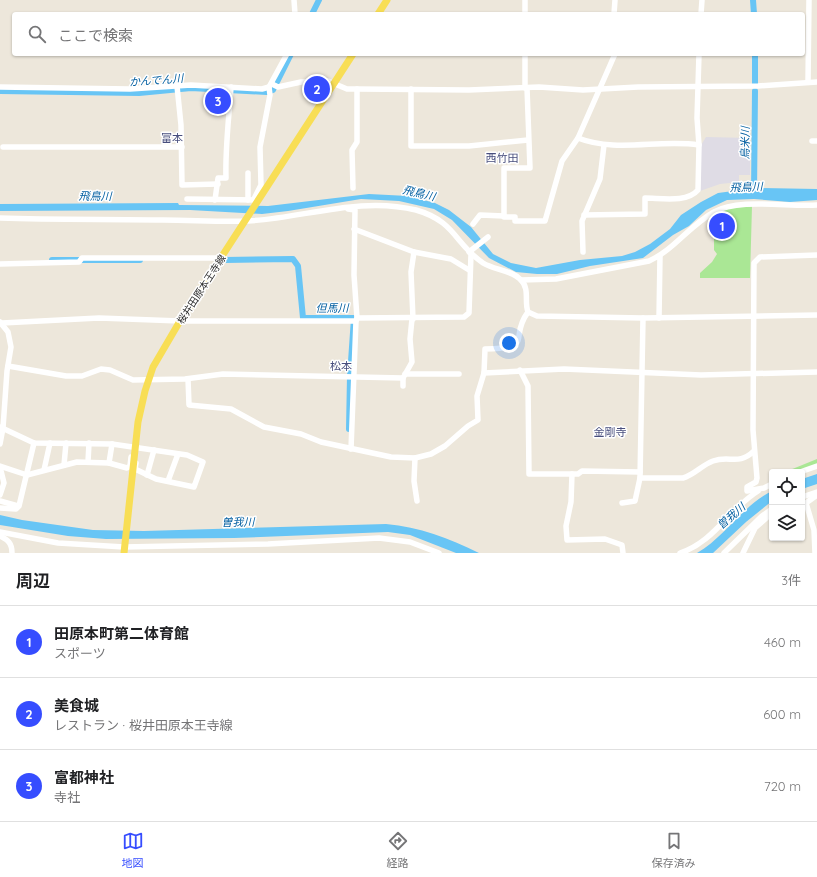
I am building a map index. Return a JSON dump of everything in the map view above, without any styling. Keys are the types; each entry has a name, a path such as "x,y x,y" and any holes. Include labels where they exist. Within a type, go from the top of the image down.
{"main road":[{"path":"379,12 388,0"},
{"name":"桜井田原本王寺線","path":"124,549 134,447 140,408 153,367 180,321 245,221 255,200 352,56"}],"street":[{"path":"294,0 295,12"},
{"path":"525,0 525,12"},
{"path":"614,12 615,0"},
{"path":"701,12 702,0"},
{"path":"808,82 809,0"},
{"path":"255,200 261,185 260,147 271,86 286,56"},
{"path":"504,216 504,168 530,168 525,56"},
{"path":"473,224 480,215 515,217 515,220 545,221 562,161 578,138 614,56"},
{"path":"584,215 645,214 645,198 673,199 695,194 698,189 699,145 697,118 699,56"},
{"path":"0,88 130,89 177,86 262,89 271,86 278,87 301,82 334,83 347,89 503,90 526,88 600,90 698,86 758,86 817,82"},
{"path":"177,86 182,146 182,185 218,184"},
{"path":"215,200 218,178 226,178 225,147 228,137 231,88"},
{"path":"353,188 352,150 357,142 357,89"},
{"path":"411,90 411,146 469,146 528,140"},
{"path":"578,138 604,145 675,143 699,145"},
{"path":"583,252 582,221 600,179 604,145"},
{"path":"3,147 182,146"},
{"path":"248,173 255,200"},
{"path":"187,199 255,200"},
{"path":"521,280 556,279 633,265 660,256 707,217 729,206 754,204 795,207 817,205"},
{"path":"0,218 245,221 297,216 348,207 388,206 424,213 448,226 470,253 488,266 506,271 521,280 525,288 528,312 522,320 520,339 517,343 508,348 485,349 484,373 477,396 478,420 476,423 468,426 459,436 431,454 415,458 391,457 351,449 321,442 301,434 264,427 231,409 189,405 188,379"},
{"path":"348,207 348,209 355,210 354,275 357,320 351,449"},
{"path":"354,229 414,252 451,260 469,270"},
{"path":"0,444 11,347 10,339 1,323 99,318 180,321 357,320 412,319 468,315 470,253 487,238"},
{"path":"403,386 404,376 412,362 410,338 412,319 411,272 414,252"},
{"path":"764,488 747,491 747,487 757,480 754,451 752,317 754,263 756,259 760,258 817,255"},
{"path":"659,318 660,256"},
{"path":"0,264 78,262 82,258 222,258"},
{"path":"528,312 537,316 643,318 817,315"},
{"path":"622,503 636,501 640,475 643,318"},
{"path":"8,366 66,376 82,376 93,371 105,370 129,379 148,380 188,379 223,374 355,378 459,374"},
{"path":"484,373 564,369 701,375 817,372"},
{"path":"520,370 528,386 529,474 578,474 582,471 640,475 689,476 712,461 741,460 747,458 754,451"},
{"path":"2,428 34,443 112,444 134,447 154,450 178,454 202,460 194,487 168,482 135,469 137,450 134,447"},
{"path":"0,508 16,509 19,506 34,443"},
{"path":"64,465 66,443"},
{"path":"88,462 89,443"},
{"path":"44,470 50,444"},
{"path":"109,463 112,444"},
{"path":"0,495 4,483 1,477 0,467 27,475 64,465 88,462 109,463 127,468 130,466 134,447"},
{"path":"147,475 154,450"},
{"path":"168,482 178,454"},
{"path":"415,458 414,481 417,501"},
{"path":"805,470 817,466"},
{"path":"572,474 571,502 566,526 567,540 605,539 622,544 622,553"},
{"path":"680,553 698,545 710,536 754,494 769,486"},
{"path":"805,496 817,492"},
{"path":"805,502 817,495"},
{"path":"0,501 19,506"},
{"path":"805,505 814,530 815,553"},
{"path":"724,553 769,511"},
{"path":"743,553 755,528 769,516"},
{"path":"743,535 769,519"},
{"path":"0,532 58,543 124,549 268,544 379,538 410,542 439,553"},
{"path":"0,536 9,541 12,547 12,553"}],"shaded area":[{"path":"706,137 750,138 750,175 739,175 739,182 720,184 700,191 700,147"}],"green space":[{"path":"752,206 750,278 700,278 700,273 712,262 717,254 714,250 714,214 730,208"},
{"path":"715,215 729,215 729,236 715,236"},
{"path":"817,459 817,464 805,469 792,469"}],"water":[{"path":"756,188 817,189 817,200 790,202 754,199 727,200 706,210 689,226 673,235 643,258 590,266 557,274 516,272 489,258 452,220 434,209 399,201 361,199 262,214 190,210 0,211 0,204 178,203 179,205 268,206 369,194 408,196 435,203 449,210 471,227 493,254 511,263 536,268 580,260 622,256 635,252 650,244 670,229 681,215 718,193"},
{"path":"817,474 817,484 805,488 805,478"},
{"path":"769,493 769,503 746,522 713,553 697,553 716,539 742,513 761,497"},
{"path":"0,515 22,520 93,530 144,531 386,524 398,525 434,534 479,553 456,553 410,535 388,532 234,538 106,539 68,536 0,525"}],"waterway":[{"name":"かんでん川","path":"313,12 319,0"},
{"name":"烏米川","path":"753,0 754,12"},
{"name":"かんでん川","path":"0,91 139,93 191,88 267,92 273,90 290,56"},
{"name":"烏米川","path":"755,56 755,84"},
{"name":"烏米川","path":"754,194 755,91"},
{"name":"但馬川","path":"225,260 293,259 298,266 303,318 354,318 350,376 349,429"},
{"name":"但馬川","path":"52,260 140,260"}],"place":[{"name":"美食城","path":"317,89"},
{"name":"富都神社","path":"218,101"},
{"name":"田原本町第二体育館","path":"722,226"}],"district":[{"name":"富本","path":"172,138"},
{"name":"西竹田","path":"502,158"},
{"name":"松本","path":"341,366"},
{"name":"金剛寺","path":"610,432"}],"water label":[{"name":"飛鳥川","path":"746,187"},
{"name":"飛鳥川","path":"419,193"},
{"name":"飛鳥川","path":"95,196"},
{"name":"曽我川","path":"731,516"},
{"name":"曽我川","path":"238,522"}]}
